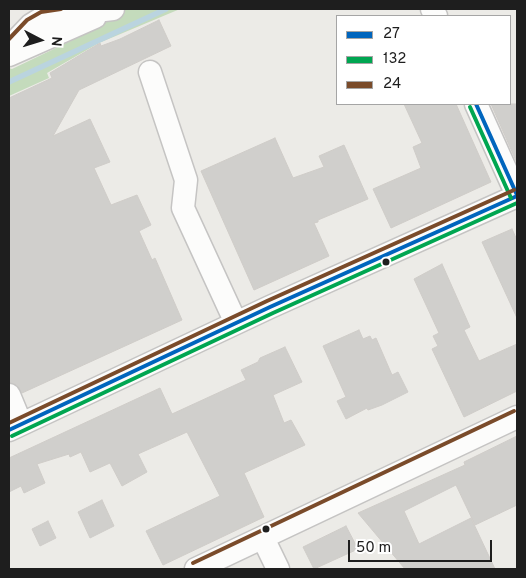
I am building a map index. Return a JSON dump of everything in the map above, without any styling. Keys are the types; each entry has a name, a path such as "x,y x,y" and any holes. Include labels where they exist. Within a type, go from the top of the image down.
{"street":[{"path":"19,9 38,20"},
{"path":"9,48 38,20 52,15 89,13 112,9"},
{"path":"9,54 112,9"},
{"path":"150,72 186,180 184,208 236,323"},
{"path":"9,396 15,427 236,323 517,195 476,105"},
{"path":"196,569 517,417"},
{"path":"263,538 278,569"}],"green space":[{"path":"180,9 99,43 47,73 49,78 9,96 9,68 12,69 104,25 112,10"}],"building":[{"path":"159,20 171,46 79,90 53,136 90,119 110,162 94,168 111,205 137,195 151,225 139,231 152,260 155,258 182,320 22,393 17,385 9,382 9,98 52,78 50,73 100,43 101,46 120,39"},
{"path":"517,104 517,163 491,105"},
{"path":"404,105 456,105 491,182 391,228 373,189 421,168 413,147 422,143"},
{"path":"275,138 293,178 324,167 319,156 344,145 368,199 314,223 329,256 254,290 201,171"},
{"path":"512,229 517,240 517,318 482,242"},
{"path":"442,264 470,327 464,330 479,361 517,344 517,391 464,417 432,349 438,346 433,336 439,333 414,279"},
{"path":"359,330 363,339 370,336 372,340 376,338 392,375 398,372 408,392 382,405 368,410 367,408 346,419 337,401 346,397 323,346"},
{"path":"285,347 302,382 273,395 284,423 291,420 305,445 244,473 264,517 163,565 146,531 220,496 187,432 138,454 147,472 122,486 110,463 90,472 81,452 70,457 69,454 37,464 45,483 24,493 21,486 9,492 9,458 160,388 172,414 246,380 241,370 258,362 260,358"},
{"path":"517,436 517,505 475,525 456,485 404,511 419,544 471,518 495,569 405,569 358,513 465,465 464,462"},
{"path":"102,500 114,526 90,538 78,512"},
{"path":"48,521 56,538 40,546 32,529"},
{"path":"346,526 358,549 314,569 303,547"}],"waterway":[{"path":"9,82 166,9"}],"transit line":[{"name":"24","path":"9,39 27,20 41,12 61,9"},
{"name":"27","path":"476,105 517,195"},
{"name":"132","path":"470,107 511,198"},
{"name":"24","path":"9,423 267,301 514,190"},
{"name":"27","path":"9,430 270,307 517,196"},
{"name":"132","path":"12,436 273,313 517,203"},
{"name":"24","path":"193,563 514,411"}]}
